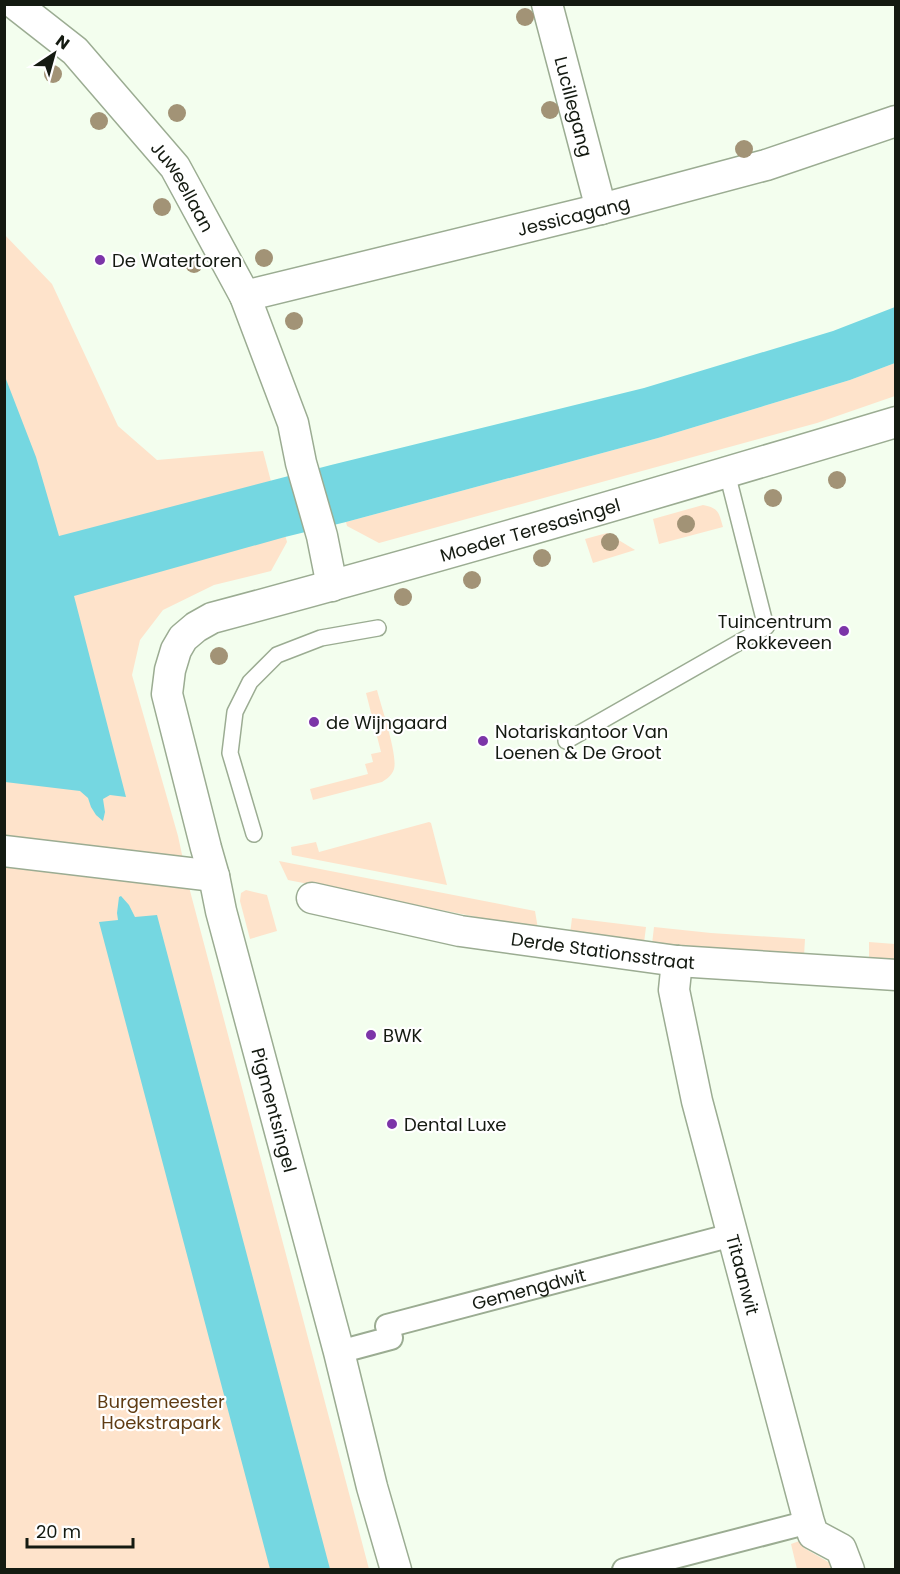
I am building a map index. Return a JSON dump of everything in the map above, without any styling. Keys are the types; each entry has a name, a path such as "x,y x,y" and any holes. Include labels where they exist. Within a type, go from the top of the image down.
{"street":[{"name":"Juweellaan","path":"15,4 75,51 175,166 245,296 293,423 301,463 322,536 332,586"},
{"name":"Lucillegang","path":"547,4 601,209"},
{"name":"Jessicagang","path":"245,296 601,209 766,165 896,121"},
{"name":"Moeder Teresasingel","path":"176,650 183,638 212,618 727,473 896,422"},
{"name":"Pigmentsingel","path":"176,650 170,670 167,694 221,911 339,1352 372,1487 396,1569"},
{"path":"4,851 214,876"},
{"name":"Derde Stationsstraat","path":"312,898 460,931 677,961 896,975"},
{"name":"Titaanwit","path":"677,961 674,990 697,1101 809,1522 813,1534 841,1548 849,1569"},
{"name":"Gemengdwit","path":"339,1352 391,1338 387,1326 732,1235"},
{"path":"624,1569 809,1522"}],"lane":[{"path":"566,741 766,627 727,473"},
{"path":"254,834 230,753 235,712 250,682 277,655 321,638 378,628"}],"green space":[{"name":"Burgemeester Hoekstrapark","path":"4,234 52,284 118,426 157,460 263,451 287,542 271,571 214,585 163,610 140,640 132,675 178,836 189,887 369,1569 5,1569"},
{"path":"895,363 895,396 817,423 379,543 347,526 346,522 658,438 850,380"},
{"path":"703,505 718,512 723,527 659,544 653,519"},
{"path":"607,533 635,550 593,563 585,539"},
{"path":"377,690 394,753 395,762 392,773 382,782 313,800 310,789 368,774 365,764 373,762 371,754 381,752 366,693"},
{"path":"429,822 447,885 292,855 291,847 316,842 319,852"},
{"path":"279,861 535,911 538,929 288,880"},
{"path":"246,890 267,895 277,931 250,939 240,901 241,893"},
{"path":"572,918 646,927 644,943 570,934"},
{"path":"654,927 805,939 804,956 652,944"},
{"path":"869,942 895,944 895,961 869,959"},
{"path":"802,1540 804,1548 830,1563 834,1569 797,1569 791,1544"}],"water":[{"path":"895,307 895,363 850,380 658,438 285,537 74,596 126,797 110,795 103,799 105,812 103,821 96,815 88,798 80,791 5,782 4,374 36,457 59,536 331,465 644,388 833,331"},
{"path":"121,896 135,917 157,915 330,1569 270,1569 99,922 118,920 119,897"}],"place":[{"name":"De Watertoren","path":"100,260"},
{"name":"Tuincentrum Rokkeveen","path":"844,631"},
{"name":"de Wijngaard","path":"314,722"},
{"name":"Notariskantoor Van Loenen & De Groot","path":"483,741"},
{"name":"BWK","path":"371,1035"},
{"name":"Dental Luxe","path":"392,1124"}]}
